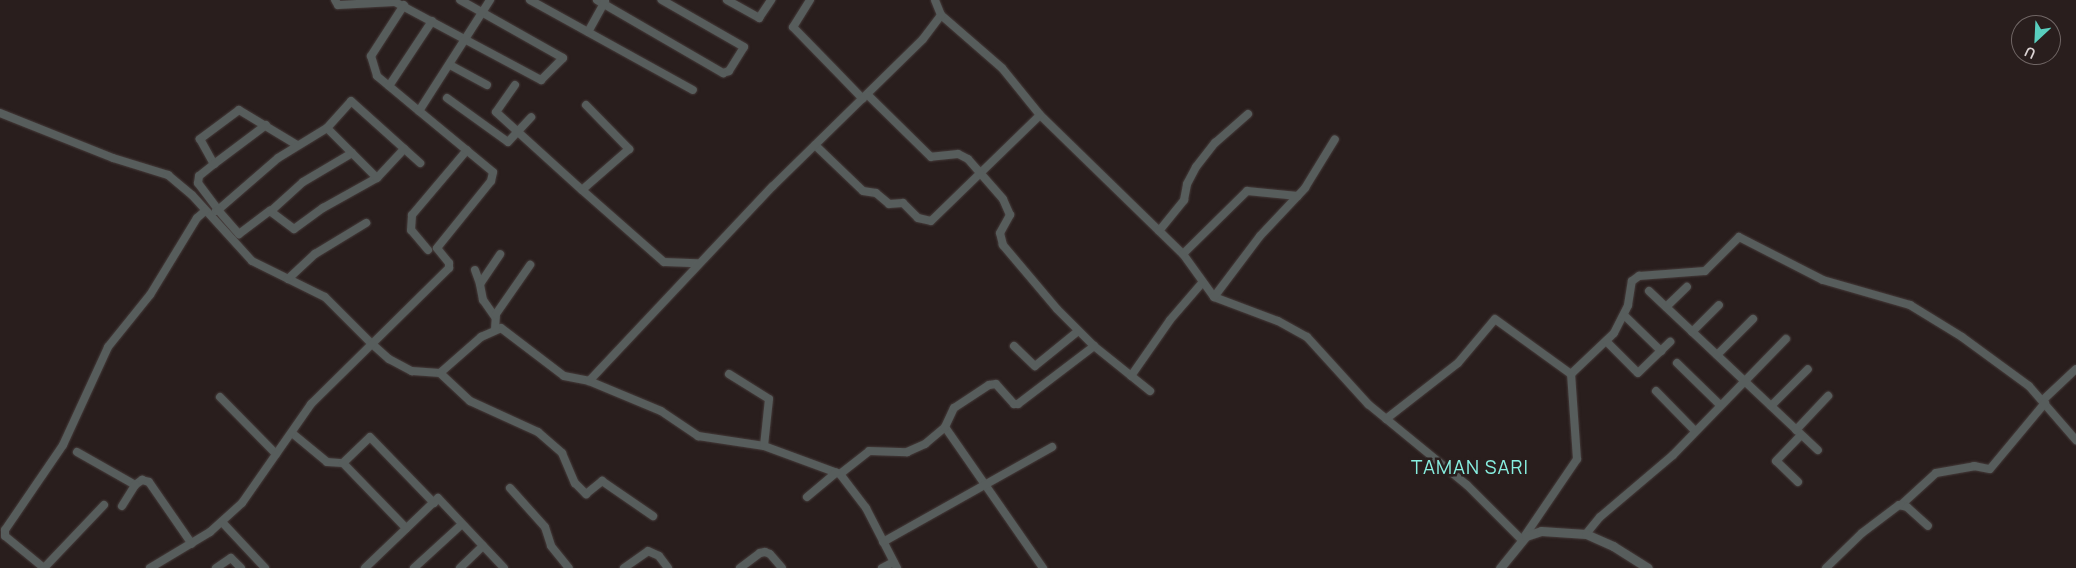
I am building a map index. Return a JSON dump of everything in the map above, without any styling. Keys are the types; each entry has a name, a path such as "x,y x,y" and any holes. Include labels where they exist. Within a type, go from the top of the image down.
{"street":[{"path":"335,0 338,5 395,2 404,5 541,80 563,58 460,0"},
{"path":"419,111 490,0"},
{"path":"530,0 693,90"},
{"path":"588,32 602,1 723,73 730,71 744,47 662,0"},
{"path":"730,1 759,18 771,0"},
{"path":"810,0 793,27 865,97 931,157 958,154 968,159 978,173 1003,199 1010,216 1000,233 1003,245 1078,331 1150,391"},
{"path":"934,0 941,15 1002,68 1040,115 1183,254 1202,283 1214,297 1278,321 1307,337 1368,404 1467,485 1522,540"},
{"path":"150,568 192,544 222,522 242,503 292,433 310,404 338,379 371,343 448,268 449,263 436,248 491,181 493,172 377,76 371,56 404,5"},
{"path":"590,381 697,264 923,39 941,15"},
{"path":"389,86 432,21"},
{"path":"450,65 487,85"},
{"path":"515,85 496,110 582,190 664,262 697,264"},
{"path":"447,98 506,142 509,142 531,117"},
{"path":"104,505 44,568 6,536 5,530 50,468 108,347 150,295 197,218 218,210 297,145 327,128 351,101 420,163"},
{"path":"582,190 629,148 586,105"},
{"path":"214,164 199,142 201,137 239,110 297,145"},
{"path":"0,113 113,158 168,175 252,261 324,297 389,359 412,371 440,373 470,401 538,432 562,453 575,483 586,494 602,482 653,516"},
{"path":"1159,231 1184,200 1188,182 1202,159 1215,143 1248,114"},
{"path":"815,145 863,192 876,193 890,204 903,203 927,222 931,221 978,173 1040,115"},
{"path":"266,125 214,164 198,179 218,210 239,234 272,211 303,182 352,153"},
{"path":"327,128 377,178"},
{"path":"1214,297 1260,236 1298,196 1335,138"},
{"path":"272,211 290,229 294,229 323,208 377,178 404,148"},
{"path":"428,250 411,230 412,216 466,150"},
{"path":"1183,254 1247,191 1298,196"},
{"path":"288,279 315,254 366,223"},
{"path":"1571,374 1606,341 1624,316 1631,283 1635,278 1701,272 1711,266 1737,238 1742,237 1823,280 1910,305 1962,337 2044,401 2076,440"},
{"path":"480,284 500,254"},
{"path":"495,317 530,265"},
{"path":"475,270 483,300 495,317 496,328"},
{"path":"1131,376 1170,320 1202,283"},
{"path":"1666,307 1687,287"},
{"path":"1649,291 1818,450"},
{"path":"1692,332 1719,305"},
{"path":"1624,316 1661,351"},
{"path":"1717,355 1753,319"},
{"path":"1386,419 1458,363 1493,320 1500,320 1571,374 1577,459 1522,540 1500,568"},
{"path":"440,373 496,328"},
{"path":"496,328 507,331 564,376 590,381 661,411 698,436 764,446 838,473 866,508 896,565 882,568"},
{"path":"1014,346 1035,366 1078,331"},
{"path":"1586,534 1600,517 1672,455 1786,339"},
{"path":"1606,341 1638,373 1670,342"},
{"path":"807,497 869,451 912,451 945,427 954,408 985,387 996,384 1014,404 1018,404 1094,346"},
{"path":"1677,363 1720,405"},
{"path":"1771,406 1808,369"},
{"path":"1826,568 1862,533 1901,504 1936,473 1974,466 1990,469 2044,401 2076,369"},
{"path":"729,374 769,399 764,446"},
{"path":"1656,391 1695,431"},
{"path":"1798,482 1776,461 1828,396"},
{"path":"220,397 276,454"},
{"path":"945,427 1044,568"},
{"path":"292,433 327,462 343,463 406,528"},
{"path":"343,463 370,437 434,503"},
{"path":"883,542 1052,448"},
{"path":"77,452 135,485"},
{"path":"122,506 135,485 142,480 155,488 192,544"},
{"path":"510,488 545,527 551,546 569,568"},
{"path":"368,567 438,498 504,568"},
{"path":"1901,504 1928,526"},
{"path":"222,522 265,568"},
{"path":"414,568 462,524"},
{"path":"1522,540 1535,531 1586,534 1613,546 1648,568"},
{"path":"460,568 483,546"},
{"path":"624,568 648,551 659,556 668,568"},
{"path":"740,568 760,552 765,552 770,554 782,568"},
{"path":"216,568 231,558 241,568"}],"district":[{"name":"TAMAN SARI","path":"1470,468"}]}
